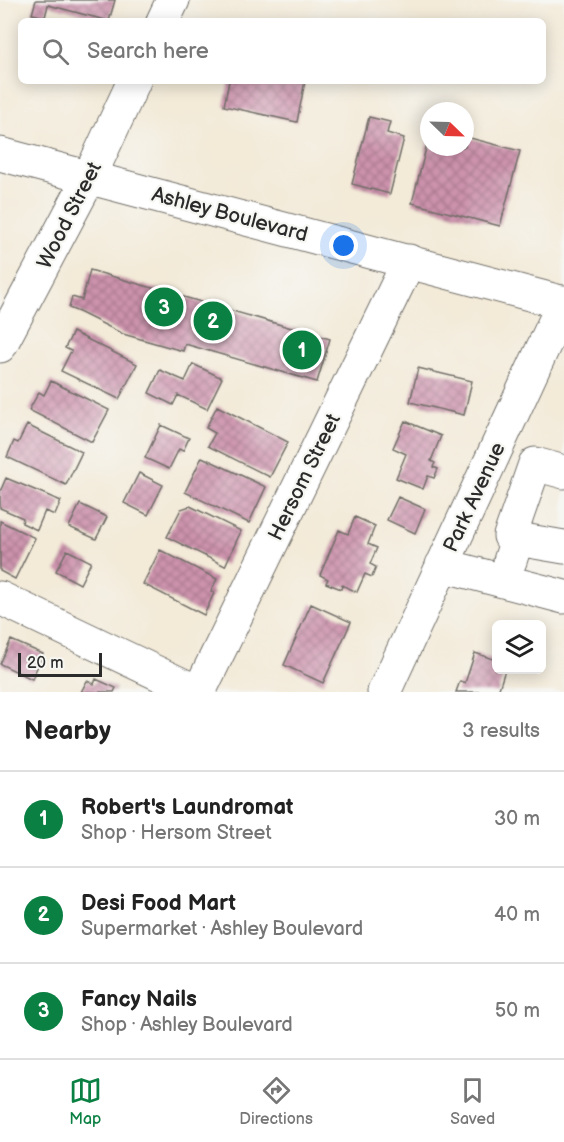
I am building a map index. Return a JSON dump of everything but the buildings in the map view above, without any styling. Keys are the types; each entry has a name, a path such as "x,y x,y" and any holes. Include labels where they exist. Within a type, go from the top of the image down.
{"street":[{"path":"164,18 173,0"},
{"name":"Wood Street","path":"0,346 89,178 133,84"},
{"name":"Ashley Boulevard","path":"0,154 564,303"},
{"name":"Hersom Street","path":"198,692 410,261"},
{"name":"Park Avenue","path":"384,692 564,303"},
{"path":"564,472 535,464 510,536 564,547"},
{"path":"503,581 517,539"},
{"path":"442,565 564,597"},
{"path":"0,598 198,692"}],"place":[{"name":"Fancy Nails","path":"164,307"},
{"name":"Desi Food Mart","path":"213,321"},
{"name":"Robert's Laundromat","path":"302,350"}]}
